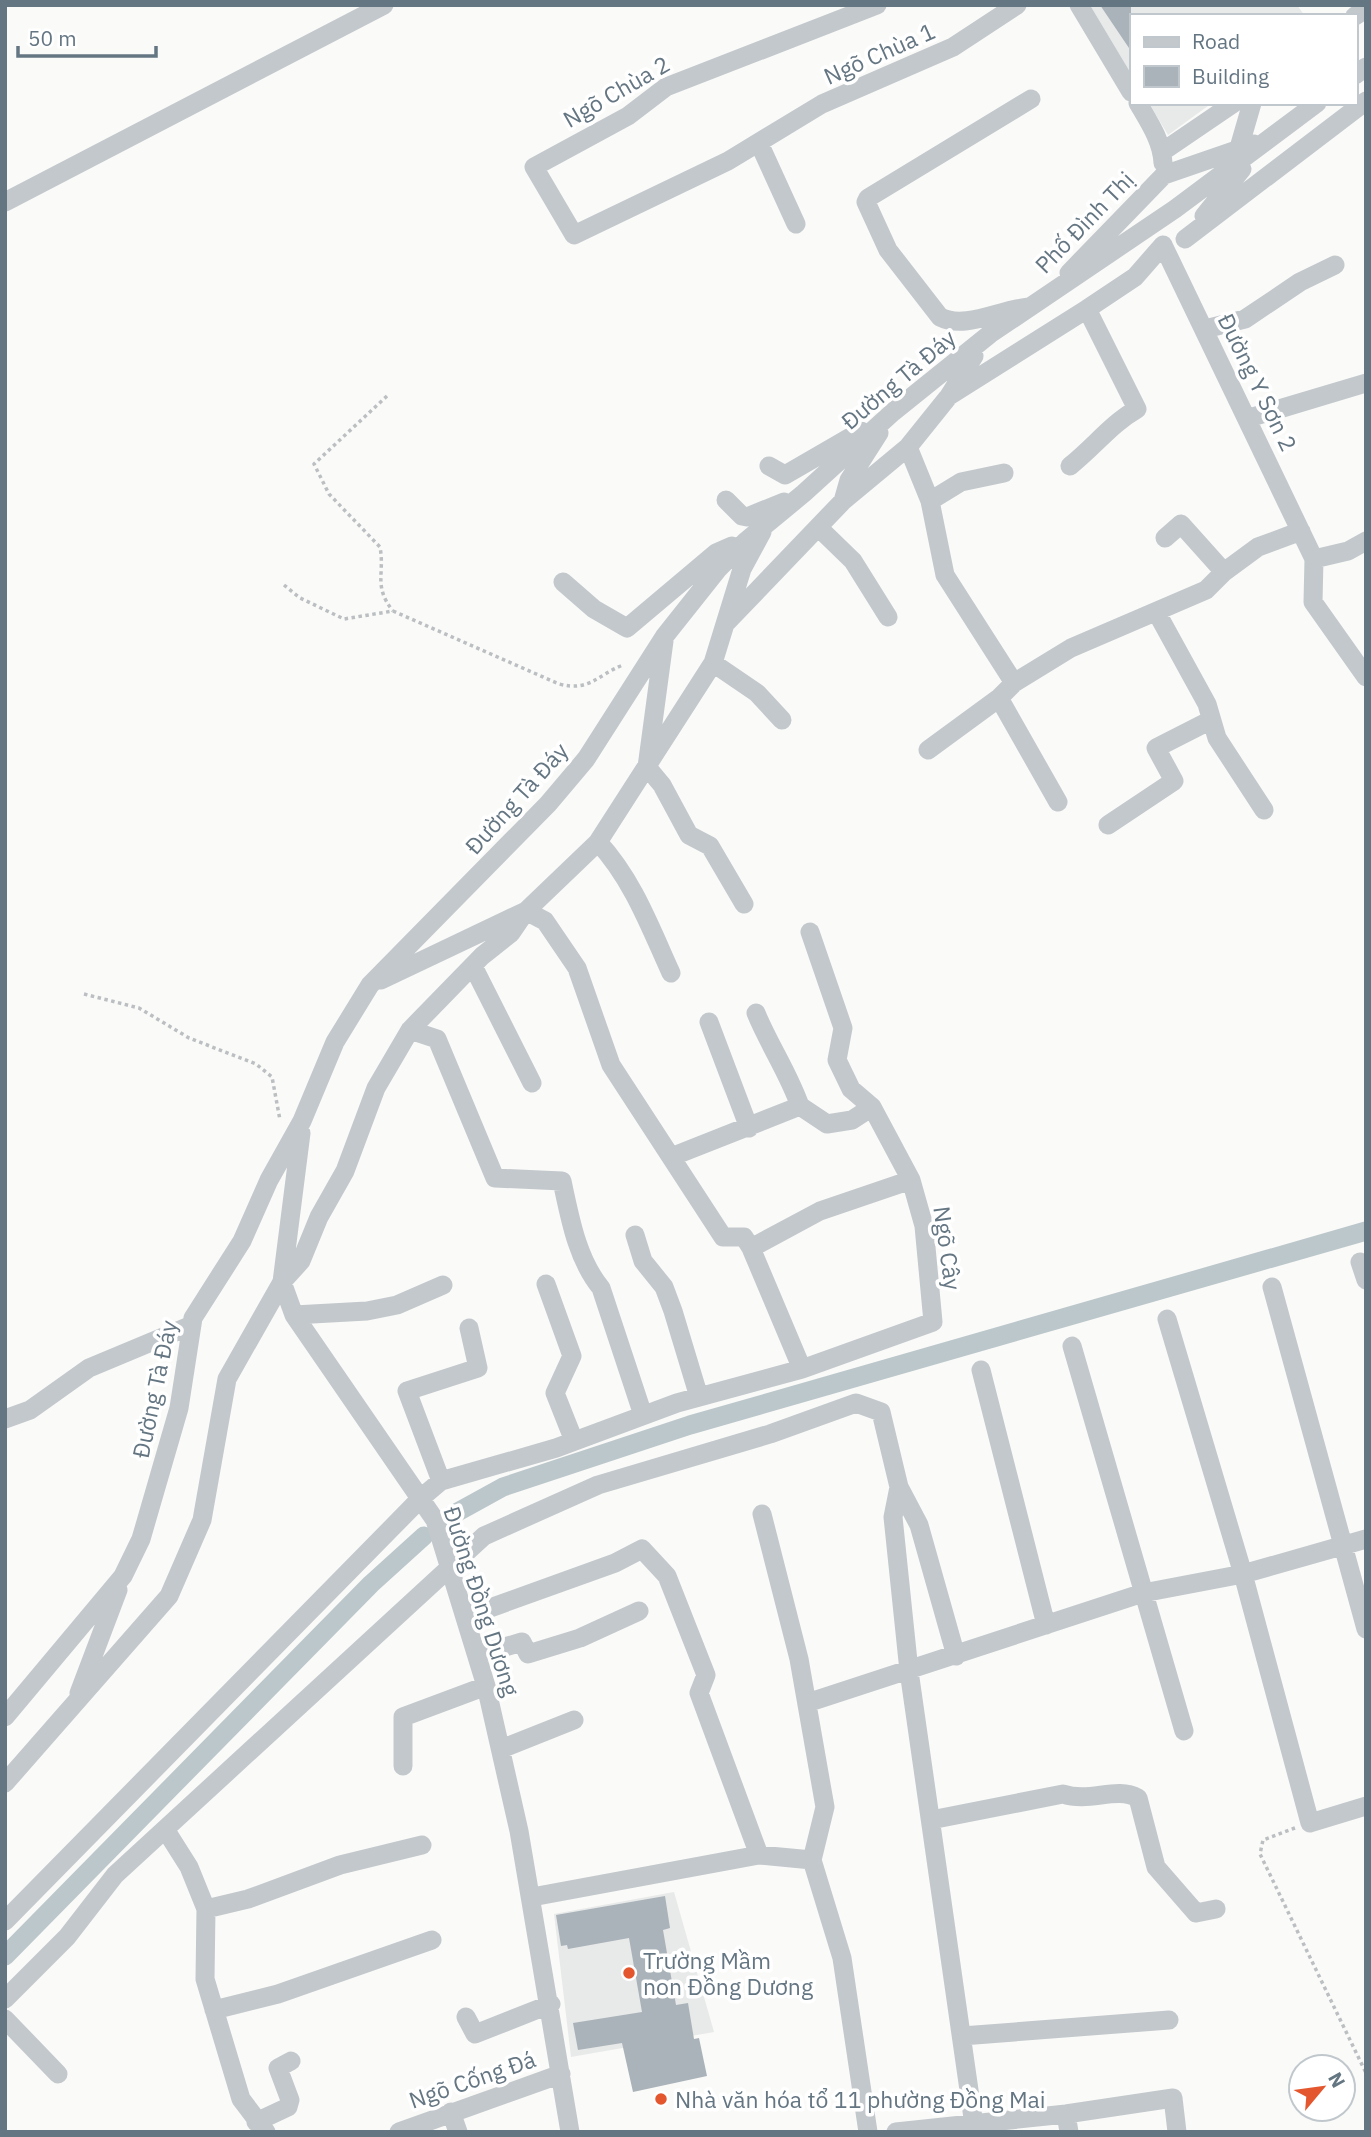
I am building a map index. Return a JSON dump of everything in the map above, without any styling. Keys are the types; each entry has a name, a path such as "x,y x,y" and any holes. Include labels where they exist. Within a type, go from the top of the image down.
{"street":[{"path":"5,202 384,5"},
{"name":"Ngõ Chùa 2","path":"574,235 534,167 628,116 666,87 877,5"},
{"name":"Ngõ Chùa 1","path":"574,235 760,143 822,104 953,47 1017,5"},
{"path":"1079,5 1130,90"},
{"path":"1031,99 868,198 866,202 888,250 940,317 950,322 961,322 1010,308 1037,305"},
{"path":"949,396 1135,277 1163,245 1185,239 1366,101"},
{"name":"Phố Đình Thị","path":"1139,105 1163,152 1164,175"},
{"path":"1163,152 1231,105"},
{"path":"1239,148 1251,105"},
{"name":"Đường Tà Đáy","path":"5,1717 123,1576 141,1539 163,1470 179,1408 193,1318 242,1241 270,1180 302,1121 335,1042 370,985 548,804 586,759 664,637 718,569 746,541 804,493 888,416 990,334 1037,305 1314,105"},
{"path":"1185,239 1269,140"},
{"name":"Phố Đình Thị","path":"1037,305 1164,175 1269,140"},
{"path":"760,143 796,224"},
{"name":"Đường Y Sơn 2","path":"1163,245 1249,418 1314,559 1314,602 1366,677"},
{"path":"1205,329 1245,319 1300,282 1335,265"},
{"path":"1070,466 1096,445 1115,422 1137,409 1087,309"},
{"path":"726,623 843,501 908,447 949,396 956,381 990,334"},
{"path":"1249,418 1366,383"},
{"path":"769,467 785,475 888,416"},
{"path":"843,501 849,480 888,416"},
{"path":"908,447 930,501 945,575 1014,683"},
{"path":"930,501 961,482 1004,473"},
{"path":"726,500 742,516 747,517 804,493"},
{"path":"1165,538 1181,524 1224,572"},
{"path":"5,1783 169,1596 202,1520 227,1380 282,1282 301,1261 319,1217 345,1171 376,1088 410,1030 473,966 512,933 526,911 598,842 713,663 742,569 759,543 763,527"},
{"path":"818,527 853,561 888,617"},
{"path":"928,750 999,698 1014,683 1071,648 1206,590 1224,572 1258,547 1301,531"},
{"path":"563,582 594,609 626,628 716,553 746,541"},
{"path":"1314,559 1348,551 1366,541"},
{"path":"1157,613 1208,704 1217,738 1264,810"},
{"path":"664,637 647,767 662,785 690,835 710,846 744,904"},
{"path":"713,663 757,693 782,720"},
{"path":"999,698 1058,802"},
{"path":"1108,825 1174,781 1156,748 1211,720"},
{"path":"598,842 617,862 636,896 671,973"},
{"path":"370,985 526,911"},
{"path":"5,1921 421,1498 441,1481 574,1441 699,1397 802,1369 751,1248 744,1237 723,1237 611,1065 577,968 545,921 526,911"},
{"name":"Ngõ Cây","path":"802,1369 933,1322 924,1226 911,1180 872,1107 851,1089 837,1060 843,1028 810,932"},
{"path":"473,966 532,1083"},
{"path":"756,1013 766,1038 791,1081 800,1105 827,1124 852,1120 872,1107"},
{"path":"709,1023 749,1128"},
{"path":"410,1030 437,1039 495,1178 562,1181 572,1224 589,1274 601,1288 643,1415"},
{"path":"671,1157 749,1128 800,1105"},
{"name":"Đường Đồng Dương","path":"302,1121 282,1282 294,1315 435,1520 477,1654 501,1749 532,1896 570,2132"},
{"path":"751,1248 820,1211 911,1180"},
{"path":"635,1235 643,1261 664,1287 699,1397"},
{"path":"294,1315 367,1311 397,1305 443,1284"},
{"path":"546,1284 572,1356 555,1394 574,1441"},
{"path":"1272,1287 1366,1629"},
{"path":"1167,1318 1243,1574 1310,1823 1366,1806"},
{"path":"5,1419 30,1410 89,1368 192,1325"},
{"path":"441,1481 407,1391 478,1368 469,1328"},
{"path":"1072,1346 1184,1731"},
{"path":"981,1370 1046,1625"},
{"path":"5,1999 67,1937 115,1875 484,1536 598,1485 770,1434 856,1404 881,1412 899,1487 919,1525 956,1656"},
{"path":"899,1487 893,1517 909,1671 975,2128"},
{"path":"762,1514 799,1659 825,1807 813,1860 842,1958 868,2132"},
{"path":"807,1703 956,1656 1143,1592 1243,1574 1366,1539"},
{"path":"465,1617 615,1563 642,1549 667,1576 706,1675 699,1693 759,1855"},
{"path":"75,1705 123,1576"},
{"path":"477,1654 522,1642 528,1654 580,1638 639,1611"},
{"path":"403,1766 403,1717 486,1686"},
{"path":"501,1749 574,1720"},
{"path":"931,1820 1063,1794 1079,1799 1128,1793 1138,1798 1156,1867 1196,1913 1216,1909"},
{"path":"165,1829 189,1867 206,1909 205,1979 241,2099 261,2127 288,2107 290,2099 278,2068 291,2062"},
{"path":"206,1909 248,1899 340,1865 422,1845"},
{"path":"532,1896 759,1855 813,1860"},
{"path":"214,2010 278,1994 432,1940"},
{"path":"466,2017 475,2034 551,2004"},
{"path":"5,2019 58,2074"},
{"path":"962,2036 1168,2020"},
{"name":"Ngõ Cống Đá","path":"399,2132 561,2074"},
{"path":"896,2132 1068,2123 1174,2098 1177,2132"},
{"path":"451,2112 458,2132"}],"path":[{"path":"387,397 314,464 329,494 380,547 379,581 383,599 393,611 559,684 575,688 591,684 621,665 647,665"},
{"path":"284,585 312,605 344,619 393,611"},
{"path":"84,994 139,1008 189,1038 266,1070 276,1091 280,1124"},
{"path":"1310,1823 1263,1840 1260,1854 1366,2073"}],"shaded area":[{"path":"1090,5 1297,5 1304,14 1130,14 1130,72"},
{"path":"1150,105 1209,105 1168,135"},
{"name":"Trường Mầm non Đồng Dương","path":"674,1892 714,2032 571,2057 554,1914"}],"building":[{"path":"1100,5 1131,5 1130,50"},
{"path":"665,1896 670,1928 663,1930 676,2005 688,2003 694,2039 699,2038 707,2076 633,2092 622,2043 578,2050 573,2023 642,2012 629,1938 568,1949 567,1945 561,1946 556,1915"}],"waterway":[{"path":"443,1520 503,1487 690,1425 1366,1231"},
{"path":"5,1956 371,1584 424,1536"}],"place":[{"name":"Trường Mầm non Đồng Dương","path":"629,1973"},
{"name":"Nhà văn hóa tổ 11 phường Đồng Mai","path":"661,2099"}]}
